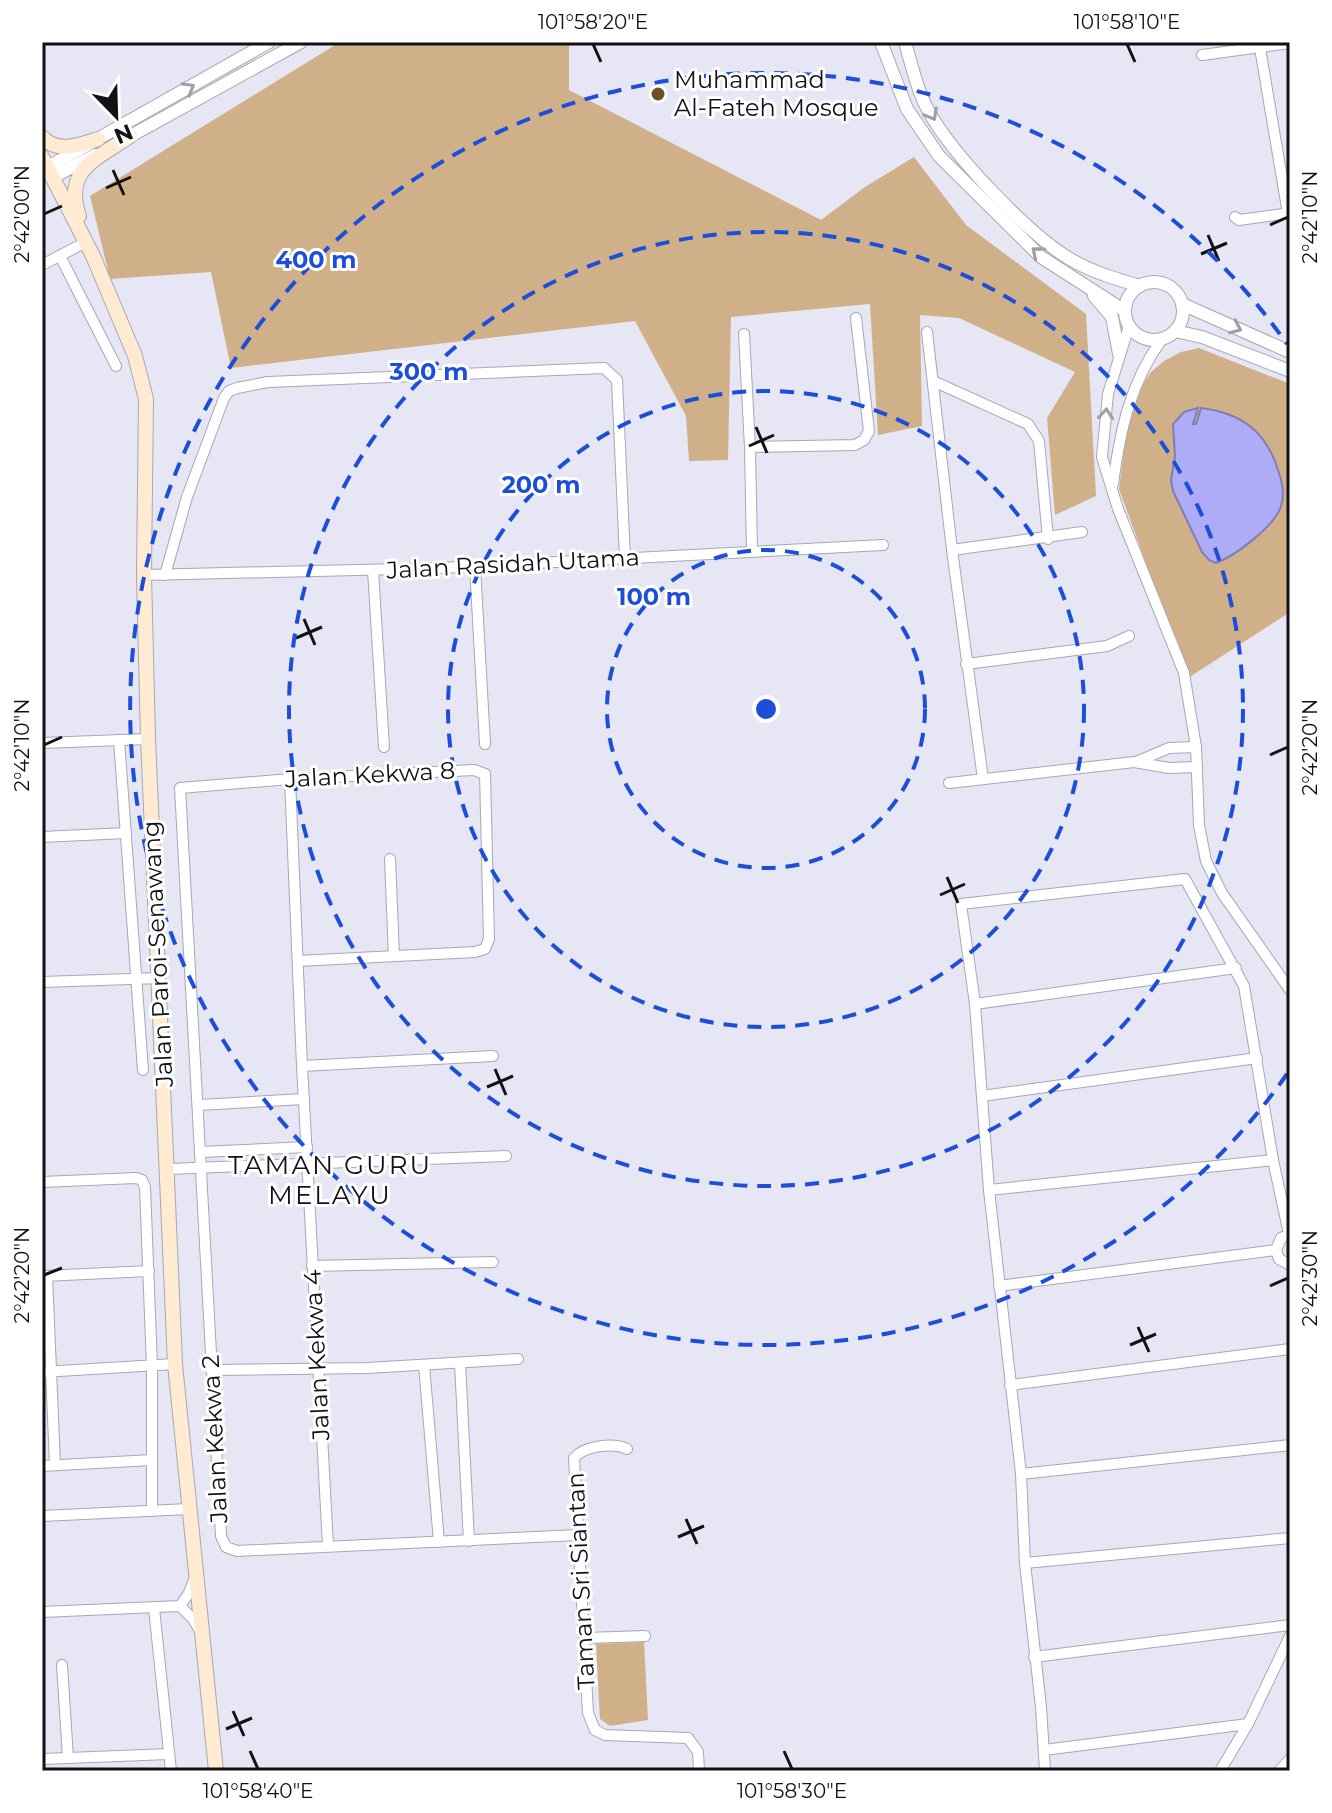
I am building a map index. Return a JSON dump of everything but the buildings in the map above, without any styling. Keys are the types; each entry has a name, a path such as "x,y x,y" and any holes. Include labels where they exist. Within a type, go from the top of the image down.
{"main road":[{"path":"90,249 76,207 74,190 77,177 82,169 130,136"},
{"path":"42,137 51,144 65,147 98,139"},
{"name":"Jalan Paroi-Senawang","path":"48,167 90,249 143,379 147,422 144,575 148,739 175,1364 216,1771"}],"street":[{"path":"48,167 269,42"},
{"path":"48,167 130,136 301,42"},
{"path":"881,42 907,109 939,156 1041,257 1125,311"},
{"path":"905,42 917,83 941,131 1006,203 1050,245 1097,272 1140,286 1162,283 1175,291 1182,304 1182,319 1175,331 1162,339 1145,362 1129,399 1120,432 1112,490"},
{"path":"1202,55 1290,43"},
{"path":"1235,217 1239,220 1289,214 1259,45"},
{"path":"42,265 60,256 90,249"},
{"path":"60,256 116,366"},
{"path":"1080,281 1112,317 1119,354"},
{"path":"1140,286 1129,297 1125,311 1129,326 1139,337 1162,339"},
{"path":"1182,304 1290,352"},
{"path":"750,447 855,445 864,440 869,431 856,318"},
{"path":"1129,326 1108,394 1102,457 1118,509 1184,673 1196,747 1199,825 1206,861 1222,893 1290,990"},
{"path":"1175,331 1202,337 1290,371"},
{"path":"927,332 966,664 983,779"},
{"path":"744,334 752,551"},
{"path":"165,575 187,497 229,391 268,382 604,368 611,371 617,380 625,559"},
{"path":"933,381 1028,424 1035,432 1039,441 1048,539"},
{"path":"952,550 1082,532"},
{"name":"Jalan Rasidah Utama","path":"144,575 475,567 883,545"},
{"path":"475,567 485,744"},
{"path":"373,570 384,747"},
{"path":"966,664 1107,646 1129,636"},
{"path":"42,743 148,739"},
{"path":"119,740 143,1070"},
{"path":"949,783 1134,762 1169,748 1196,747"},
{"path":"1134,762 1169,768 1197,767"},
{"name":"Jalan Kekwa 8","path":"180,788 474,770 485,774 489,939 485,949 298,961"},
{"name":"Jalan Kekwa 4","path":"290,779 328,1546"},
{"name":"Jalan Kekwa 2","path":"180,788 221,1536 226,1547 237,1551 578,1535"},
{"path":"42,837 126,833"},
{"path":"390,859 394,956"},
{"path":"1045,1771 1025,1563 1021,1474 989,1190 975,1004 961,904 1185,879 1244,986 1273,1160 1289,1234 1278,1241 1276,1250 1279,1259 1290,1265"},
{"path":"975,1004 1236,968"},
{"path":"42,982 160,978"},
{"path":"302,1066 493,1056"},
{"path":"982,1096 1257,1058"},
{"path":"199,1105 304,1099"},
{"path":"201,1152 307,1147"},
{"path":"168,1169 506,1156"},
{"path":"989,1190 1273,1160"},
{"path":"42,1182 142,1180 152,1367 152,1511"},
{"path":"999,1286 1276,1250"},
{"path":"312,1266 493,1262"},
{"path":"55,1465 46,1372 44,1276 149,1271"},
{"path":"1010,1385 1290,1349"},
{"path":"211,1370 424,1365 518,1359"},
{"path":"460,1363 469,1541"},
{"path":"46,1372 175,1364"},
{"path":"424,1365 439,1542"},
{"path":"1021,1474 1290,1445"},
{"name":"Taman Sri Siantan","path":"627,1449 620,1446 579,1451 574,1458 588,1713 595,1730 605,1735 688,1738 698,1752 699,1771"},
{"path":"42,1466 152,1460"},
{"path":"42,1516 189,1509"},
{"path":"1025,1563 1290,1538"},
{"path":"180,1606 195,1577"},
{"path":"42,1612 180,1606 201,1633"},
{"path":"154,1608 171,1771"},
{"path":"1034,1657 1290,1625"},
{"path":"586,1638 645,1636"},
{"path":"1220,1771 1248,1724 1290,1636"},
{"path":"62,1665 68,1758"},
{"path":"1044,1750 1248,1724"},
{"path":"42,1759 169,1754"},
{"path":"1279,1771 1290,1759"}],"shaded area":[{"path":"340,42 569,42 569,90 821,220 865,187 914,157 966,225 1086,314 1096,496 1055,515 1047,418 1075,372 959,318 920,315 922,426 878,435 870,304 731,317 728,460 689,461 686,416 635,321 231,368 211,272 110,279 90,196"},
{"path":"1199,348 1290,384 1290,612 1188,678 1119,489 1126,434 1142,386 1150,373 1164,361 1181,352"},
{"path":"644,1642 648,1720 610,1726 600,1719 596,1644"}],"water":[{"path":"1198,408 1193,424 1196,424 1201,408 1228,414 1250,426 1273,456 1282,488 1281,506 1271,522 1243,547 1216,563 1202,552 1173,491 1171,480 1175,456 1173,424 1184,412"}],"place":[{"name":"Muhammad Al-Fateh Mosque","path":"658,94"}],"district":[{"name":"TAMAN GURU MELAYU","path":"330,1180"}]}
